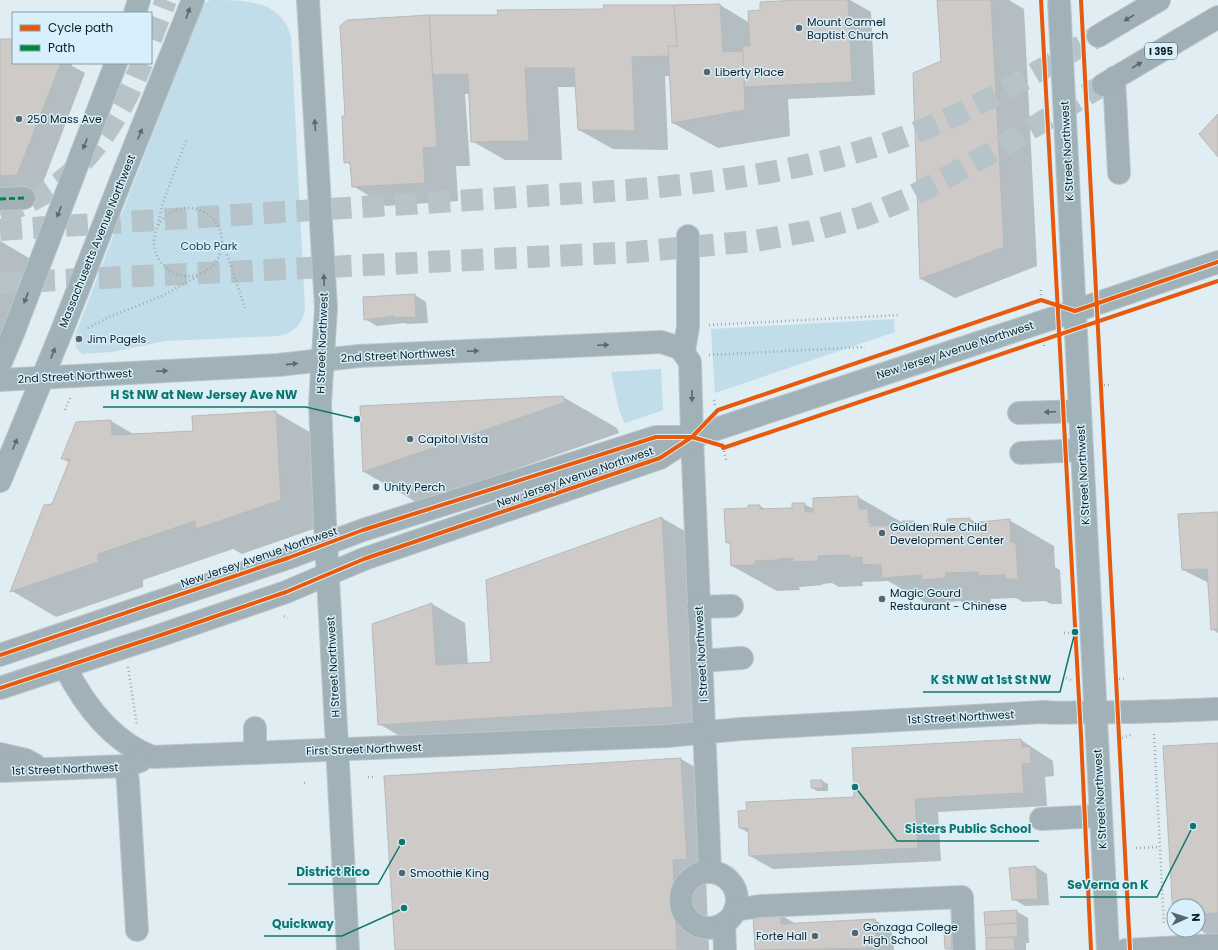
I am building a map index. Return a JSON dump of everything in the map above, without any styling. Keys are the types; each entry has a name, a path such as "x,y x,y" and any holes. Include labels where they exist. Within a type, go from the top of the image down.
{"highway":[{"path":"1098,36 1159,0"},
{"name":"I 395","path":"1109,81 1218,17"}],"main road":[{"path":"135,12 139,0"},
{"name":"Massachusetts Avenue Northwest","path":"0,480 44,378 192,0"},
{"name":"H Street Northwest","path":"308,0 326,308 320,403 326,544 348,950"},
{"name":"K Street Northwest","path":"1059,0 1071,238 1063,311 1080,411 1108,950"},
{"path":"0,364 116,64"},
{"name":"New Jersey Avenue Northwest","path":"692,437 1063,311 1218,262"},
{"name":"2nd Street Northwest","path":"0,380 278,365 359,356 654,342 668,343 684,351"},
{"path":"684,351 691,367 692,437"}],"street":[{"path":"1109,81 1119,173"},
{"path":"0,199 24,198"},
{"path":"684,351 688,326 688,236"},
{"path":"1019,413 1080,411"},
{"name":"New Jersey Avenue Northwest","path":"0,655 326,544 656,437 692,437"},
{"name":"New Jersey Avenue Northwest","path":"0,688 286,592 364,559 660,458 692,437"},
{"name":"I Street Northwest","path":"692,437 710,872"},
{"path":"1021,453 1082,450"},
{"path":"698,607 732,606"},
{"path":"701,661 742,658"},
{"name":"First Street Northwest","path":"65,667 78,692 109,729 130,747 153,757 255,754 659,736 704,732"},
{"name":"1st Street Northwest","path":"704,732 1044,712 1064,714 1218,709"},
{"path":"255,728 255,754"},
{"path":"0,754 26,760 41,769"},
{"name":"1st Street Northwest","path":"0,771 126,766 153,757"},
{"path":"126,766 137,930"},
{"path":"1041,819 1100,816"},
{"path":"725,950 730,917 738,901 733,884 719,874 710,872 700,873 692,878 686,885 682,894 682,907 689,920 697,926 715,928 730,917 760,906 962,897 964,950"},
{"path":"1126,950 1218,945"}],"path":[{"path":"186,138 162,206 154,238 154,250 166,269 176,275 188,277 199,275"},
{"path":"157,227 164,218 173,212 184,208 195,209 205,213 214,220 219,230 245,308"},
{"path":"88,328 109,317 162,296 209,269 216,261 221,251 222,241"},
{"path":"1040,290 1041,298 1063,311"},
{"path":"706,326 900,315"},
{"path":"1036,343 1044,343 1044,349"},
{"path":"707,355 866,347"},
{"path":"1100,379 1101,393"},
{"path":"1100,386 1111,385"},
{"path":"65,410 70,395"},
{"path":"714,400 715,405"},
{"path":"723,446 723,448 731,446"},
{"path":"724,451 726,460"},
{"path":"284,616 288,618"},
{"path":"1075,626 1075,639"},
{"path":"128,667 138,727"},
{"path":"1116,672 1120,744"},
{"path":"1066,678 1073,681"},
{"path":"1119,679 1127,679"},
{"path":"1154,734 1164,925"},
{"path":"368,777 374,777"},
{"path":"1136,848 1160,847"}],"green space":[{"name":"Cobb Park","path":"210,0 260,4 279,15 286,24 291,36 305,308 304,314 300,323 294,330 279,336 165,341 112,352 82,354 76,348 74,338 202,6"},
{"path":"894,319 895,332 715,393 711,329"},
{"path":"661,369 663,410 626,423 624,422 619,410 611,372"}],"building":[{"name":"Mount Carmel Baptist Church","path":"848,0 852,82 744,87 742,46 750,46 748,11 760,10 760,2"},
{"path":"937,0 991,0 1004,247 920,279 913,73 941,61"},
{"name":"Liberty Place","path":"720,4 723,52 743,51 745,110 672,123 668,46 677,46 674,5"},
{"path":"603,5 674,5 677,46 668,46 669,56 632,57 635,131 578,130 574,68 525,68 529,141 471,142 468,74 432,75 429,15 498,15 497,10 604,9"},
{"path":"429,15 437,147 423,148 425,183 352,187 350,162 344,163 342,116 345,116 340,26 347,20"},
{"name":"250 Mass Ave","path":"0,39 12,39 12,64 61,64 17,175 0,176"},
{"path":"1218,114 1218,157 1199,134"},
{"path":"415,294 416,317 394,318 394,316 364,320 363,297"},
{"name":"Capitol Vista","path":"563,396 566,402 363,472 360,406"},
{"path":"276,411 281,500 196,529 195,521 98,554 98,562 10,592 44,505 52,504 70,459 61,459 76,422 111,420 112,435 193,431 192,416"},
{"path":"858,496 859,509 868,509 869,526 903,525 902,521 914,521 915,525 946,524 947,519 970,518 970,523 1010,519 1011,542 1016,543 1018,579 1005,579 1005,575 978,576 978,572 946,573 945,578 922,580 921,575 882,578 881,564 862,565 862,557 850,558 850,555 818,556 818,561 793,562 793,558 755,561 755,565 731,566 730,542 726,543 724,509 748,508 748,505 760,505 760,509 792,508 792,503 805,503 805,512 813,512 813,498"},
{"path":"1218,512 1218,629 1211,630 1207,569 1182,570 1178,514"},
{"path":"662,517 673,707 378,725 372,624 432,603 436,665 491,662 486,580"},
{"path":"1021,739 1022,747 1030,746 1031,763 1022,764 1024,793 915,799 918,848 749,856 748,828 739,828 738,811 747,810 746,802 854,797 852,748"},
{"path":"1218,743 1218,913 1206,914 1206,898 1172,898 1163,746"},
{"path":"681,758 687,859 673,860 677,950 395,950 384,776"},
{"path":"811,780 822,780 823,788 811,788"},
{"path":"1036,866 1038,899 1012,900 1009,868"},
{"path":"1017,910 1017,923 985,925 984,912"},
{"name":"Forte Hall","path":"781,914 781,924 875,919 876,948 755,950 753,915"},
{"path":"1017,923 1018,937 986,938 985,925"},
{"path":"944,932 951,932 952,949 945,949"},
{"path":"1014,937 1015,950 986,950 986,938"}],"tunnel":[{"path":"152,36 166,0"},
{"path":"0,230 628,190 706,182 746,176 823,161 862,151 899,139 957,115 998,94 1098,36"},
{"path":"0,213 26,204 49,190 70,174 105,134 119,111 142,64"},
{"path":"0,283 635,252 756,241 811,231 862,217 907,199 989,154 1103,85"}],"marked path":[{"path":"0,199 24,198"}],"cycle path":[{"path":"1041,0 1081,736 1091,950"},
{"path":"1081,0 1130,950"},
{"path":"0,688 286,592 364,559 660,458 692,437 718,410 1041,300 1075,311 1218,262"},
{"path":"0,655 288,558 363,530 656,437 692,437 723,446 723,448 1218,281"}],"place":[{"name":"Mount Carmel Baptist Church","path":"799,28"},
{"name":"Liberty Place","path":"707,72"},
{"name":"250 Mass Ave","path":"19,119"},
{"name":"Jim Pagels","path":"79,339"},
{"name":"H St NW at New Jersey Ave NW","path":"357,419"},
{"name":"Capitol Vista","path":"410,439"},
{"name":"Unity Perch","path":"376,487"},
{"name":"Golden Rule Child Development Center","path":"882,533"},
{"name":"Magic Gourd Restaurant - Chinese","path":"882,599"},
{"name":"K St NW at 1st St NW","path":"1075,632"},
{"name":"Sisters Public School","path":"855,787"},
{"name":"SeVerna on K","path":"1193,826"},
{"name":"District Rico","path":"402,842"},
{"name":"Smoothie King","path":"402,873"},
{"name":"Quickway","path":"404,908"},
{"name":"Gonzaga College High School","path":"855,933"},
{"name":"Forte Hall","path":"815,936"}]}
